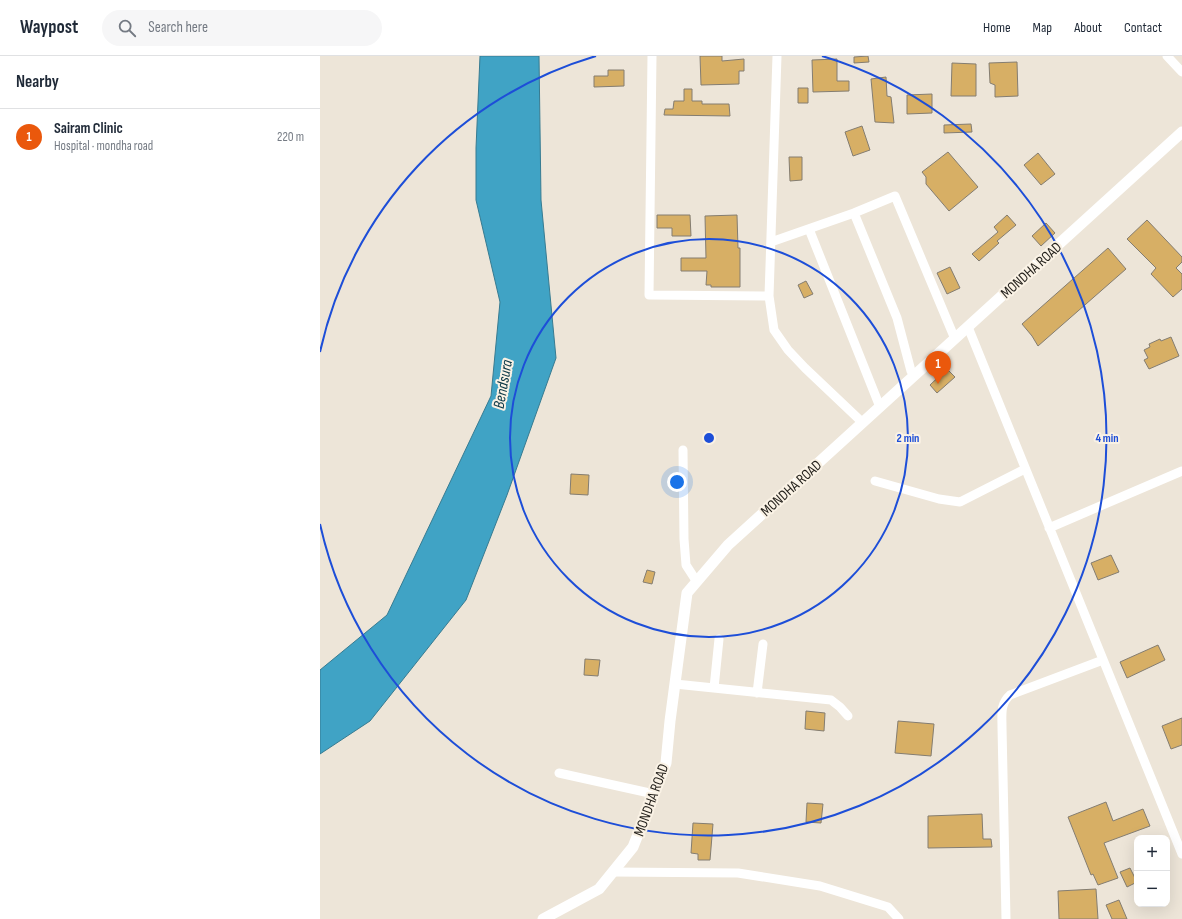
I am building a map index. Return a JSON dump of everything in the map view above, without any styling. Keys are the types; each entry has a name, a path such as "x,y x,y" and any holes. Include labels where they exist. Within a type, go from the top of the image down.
{"street":[{"path":"652,56 649,295 769,296"},
{"path":"777,56 769,296 774,330 788,350 805,368 863,423"},
{"path":"1167,56 1182,72"},
{"name":"MONDHA ROAD","path":"543,919 599,889 633,847 666,763 687,593 728,545 1182,132"},
{"path":"771,242 854,213 895,196 955,339"},
{"path":"854,213 897,318 911,371 914,376"},
{"path":"809,229 880,407"},
{"path":"968,327 1182,854"},
{"path":"683,450 684,539 686,565 696,582"},
{"path":"875,481 939,499 960,502 1026,469"},
{"path":"1050,528 1182,471"},
{"path":"714,688 719,639"},
{"path":"757,693 763,644"},
{"path":"1006,919 1002,727 1004,701 1010,695 1103,660"},
{"path":"675,684 831,700 840,706 848,716"},
{"path":"559,773 654,794"},
{"path":"613,872 738,873 820,886 888,907 899,919"}],"water":[{"name":"Bendsura","path":"480,56 539,56 541,200 556,358 507,495 466,600 370,721 320,754 320,670 387,615 491,396 500,302 476,200 476,148"}],"building":[{"path":"700,56 722,56 722,61 744,59 744,71 739,71 739,84 701,85"},
{"path":"868,56 869,62 854,63 854,57"},
{"path":"837,59 837,81 849,81 849,91 813,92 812,60"},
{"path":"1017,62 1018,96 995,97 995,85 990,83 989,63"},
{"path":"952,63 976,64 976,96 951,96"},
{"path":"608,70 624,70 624,86 594,87 594,76 608,76"},
{"path":"886,77 887,96 891,97 894,123 875,122 871,79"},
{"path":"798,88 808,88 808,103 798,103"},
{"path":"684,89 692,89 692,101 702,101 702,104 729,104 730,116 664,115 665,109 673,109 674,101 684,101"},
{"path":"932,94 932,113 907,114 907,95"},
{"path":"971,124 972,132 944,133 944,125"},
{"path":"862,126 870,150 853,156 845,132"},
{"path":"948,152 978,187 949,211 926,184 926,177 922,172"},
{"path":"1038,153 1055,174 1041,185 1024,165"},
{"path":"789,157 802,157 802,180 790,181"},
{"path":"657,215 690,215 691,236 672,236 672,228 657,228"},
{"path":"737,215 738,248 740,248 740,287 711,287 711,285 706,285 707,271 681,271 681,258 706,258 705,216"},
{"path":"1007,215 1016,225 997,241 999,243 979,261 972,254 998,232 994,227"},
{"path":"1147,220 1182,257 1182,262 1176,268 1182,274 1182,289 1173,297 1151,274 1156,268 1127,239"},
{"path":"1046,223 1055,233 1041,246 1032,236"},
{"path":"1108,248 1126,269 1038,346 1022,324"},
{"path":"950,267 960,288 947,294 937,273"},
{"path":"806,281 813,294 804,298 798,285"},
{"path":"1171,337 1179,356 1149,369 1144,360 1148,358 1144,350 1150,347 1149,344 1160,339 1161,341"},
{"path":"947,369 955,377 937,393 930,385"},
{"path":"571,474 589,475 588,495 570,494"},
{"path":"1111,555 1119,572 1098,580 1091,563"},
{"path":"647,570 655,572 652,584 643,582"},
{"path":"1158,645 1165,660 1127,678 1120,662"},
{"path":"585,659 600,660 598,676 584,675"},
{"path":"806,711 825,713 824,731 805,729"},
{"path":"1182,718 1182,745 1171,749 1162,726"},
{"path":"898,721 934,724 931,756 895,753"},
{"path":"1106,802 1113,821 1143,809 1150,826 1104,843 1118,878 1098,885 1093,874 1091,875 1068,817"},
{"path":"807,803 823,804 821,823 806,822"},
{"path":"982,814 983,839 991,839 992,847 928,848 928,816"},
{"path":"693,823 713,824 710,860 698,860 698,854 691,853"},
{"path":"1130,868 1134,876 1134,884 1127,887 1120,872"},
{"path":"1096,889 1098,919 1059,919 1058,891"},
{"path":"1119,900 1127,919 1112,919 1106,905"}],"place":[{"name":"Sairam Clinic","path":"938,384"}]}
